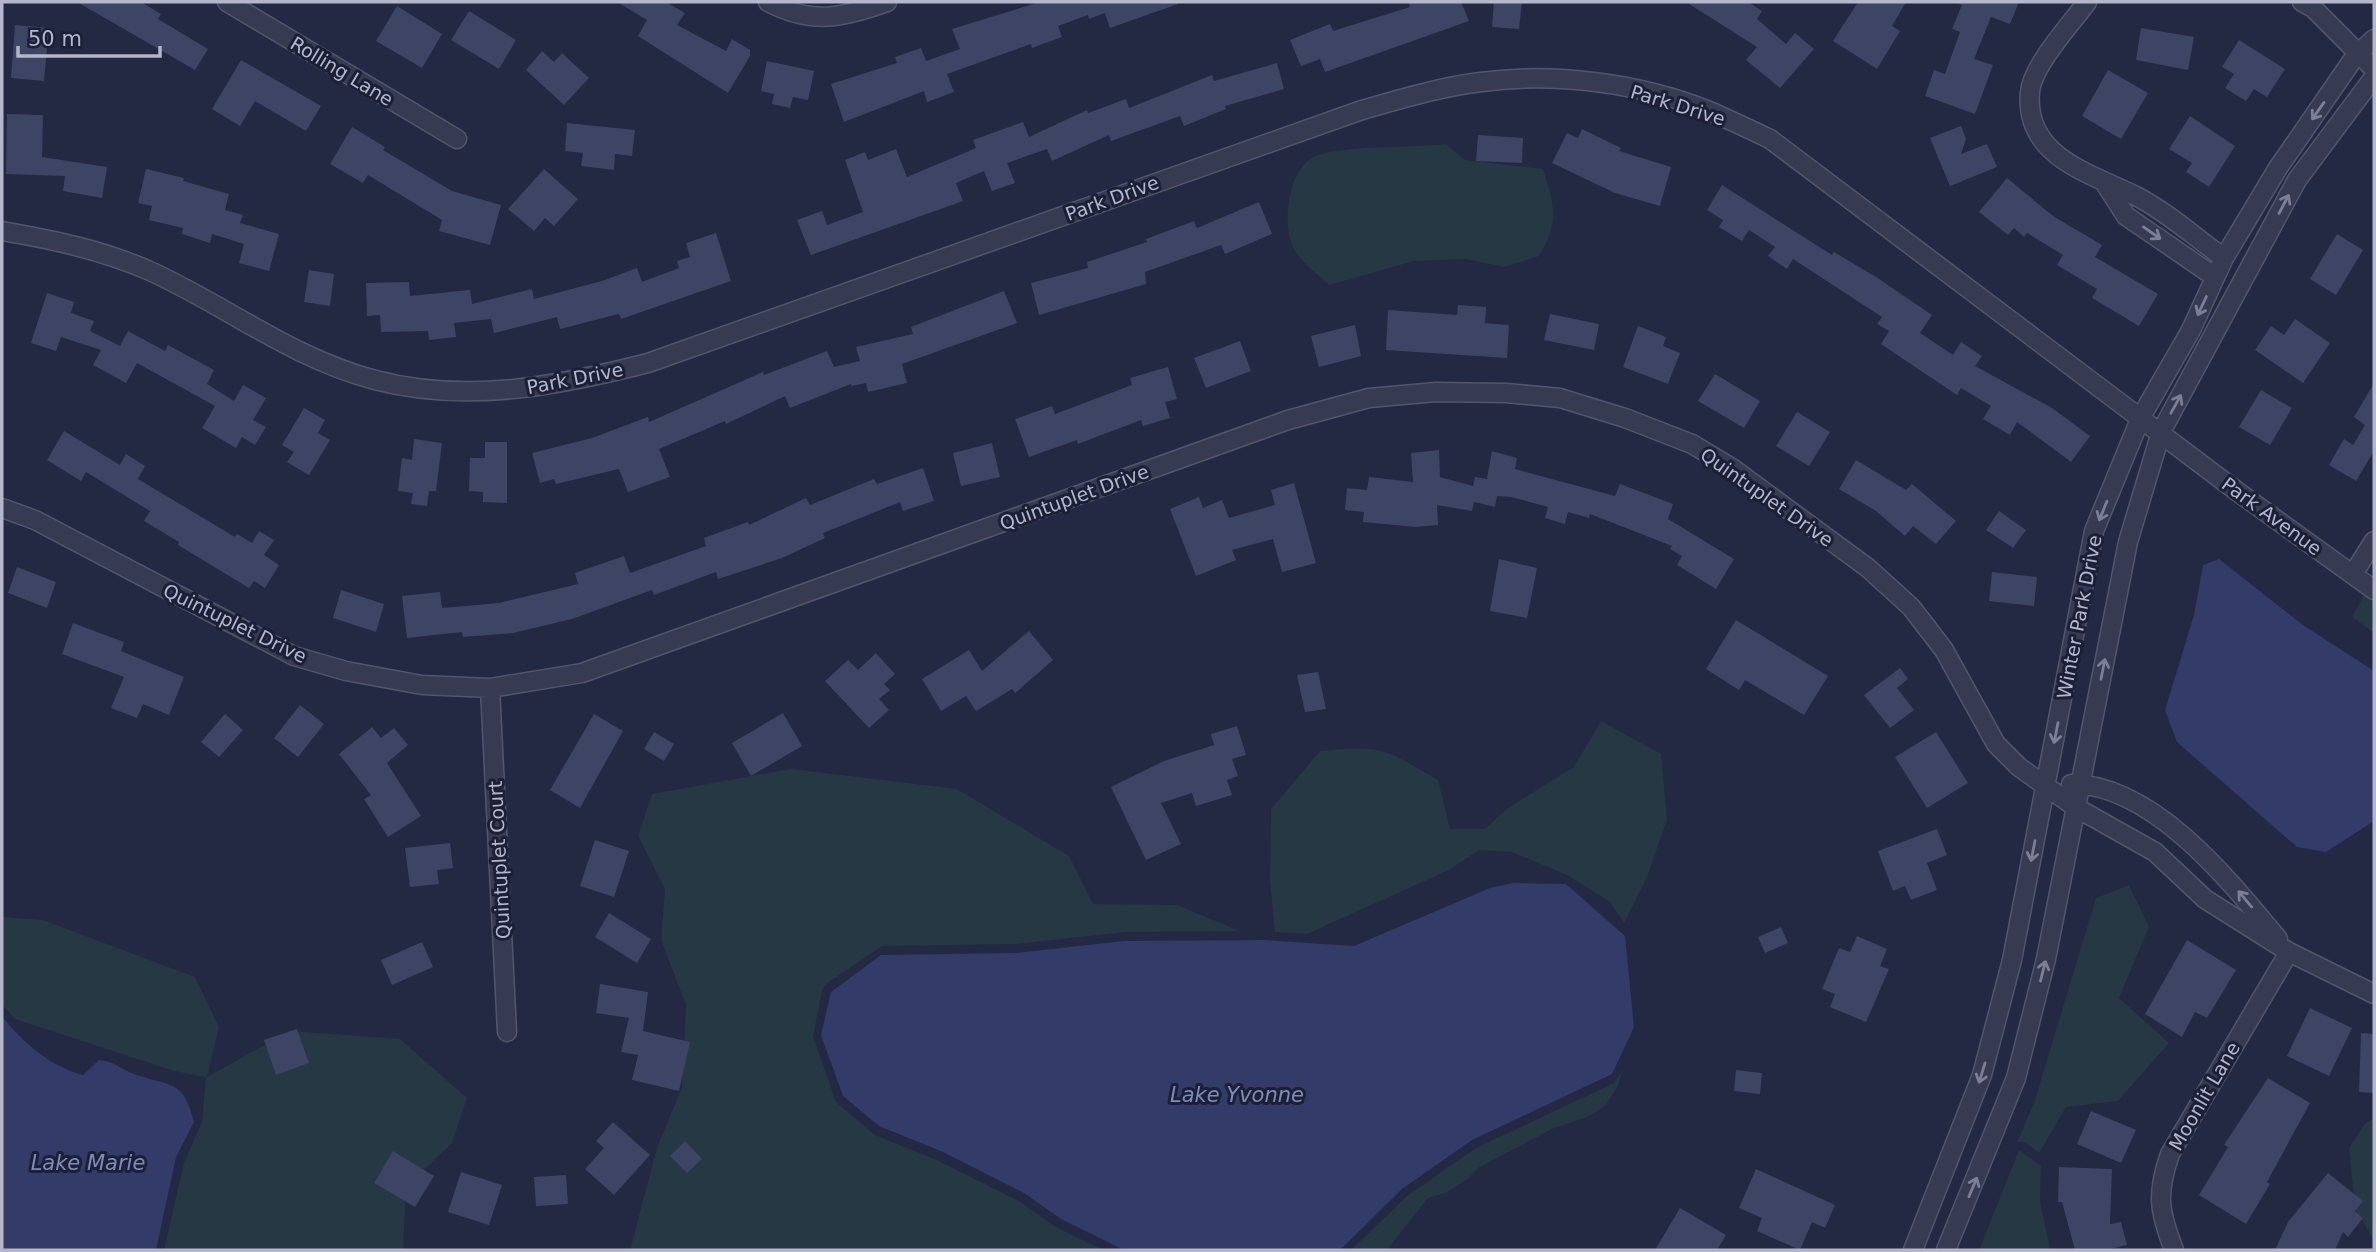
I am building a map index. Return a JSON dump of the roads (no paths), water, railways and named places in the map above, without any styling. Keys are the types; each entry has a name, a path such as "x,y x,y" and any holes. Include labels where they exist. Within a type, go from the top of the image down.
{"street":[{"name":"Rolling Lane","path":"228,2 457,139"},
{"path":"768,2 788,12 818,19 856,13 887,2"},
{"path":"2087,2 2038,69 2029,91 2032,124 2045,144 2064,162 2106,185 2137,197 2224,258"},
{"path":"2302,2 2313,8 2357,55 2374,69"},
{"name":"Winter Park Drive","path":"1913,1250 1982,1075 2012,960 2094,531 2141,417 2190,330 2224,258 2278,168 2357,55 2374,40"},
{"name":"Winter Park Drive","path":"1946,1250 2016,1078 2046,959 2128,542 2161,432 2297,180 2374,77"},
{"name":"Park Drive","path":"2,232 62,241 106,253 194,294 261,334 374,380 431,390 482,392 536,388 648,363 1362,110 1432,90 1483,82 1549,79 1639,90 1705,110 1770,139 2161,432"},
{"path":"2106,185 2126,216 2215,277"},
{"name":"Quintuplet Drive","path":"2,508 35,520 294,656 346,671 422,685 490,688 582,673 1288,420 1369,398 1436,391 1559,398 1625,418 1692,444 1732,468 1868,568 1911,607 1944,650 1996,744 2019,767 2076,807 2155,852 2205,899 2289,952 2374,994"},
{"name":"Park Avenue","path":"2161,432 2238,492 2374,590"},
{"path":"2353,574 2374,541"},
{"name":"Quintuplet Court","path":"490,688 507,1032"},
{"path":"2046,784 2080,784 2111,789 2178,832 2228,878 2289,952"},
{"path":"2155,852 2178,832"},
{"name":"Moonlit Lane","path":"2174,1250 2160,1215 2160,1183 2170,1154 2289,952"}],"water":[{"path":"2219,559 2303,625 2374,671 2374,821 2326,852 2297,847 2177,742 2165,710 2194,615 2203,565"},
{"name":"Lake Yvonne","path":"1513,883 1566,884 1625,936 1634,1027 1612,1074 1472,1140 1402,1189 1343,1247 1336,1250 1124,1250 1061,1219 1024,1193 943,1152 879,1126 843,1096 821,1035 831,992 881,955 1016,953 1124,941 1264,940 1354,946 1490,888"},
{"name":"Lake Marie","path":"2,1016 38,1052 71,1071 83,1075 99,1060 105,1061 134,1074 173,1086 185,1097 194,1122 176,1157 156,1250 2,1250"}]}
